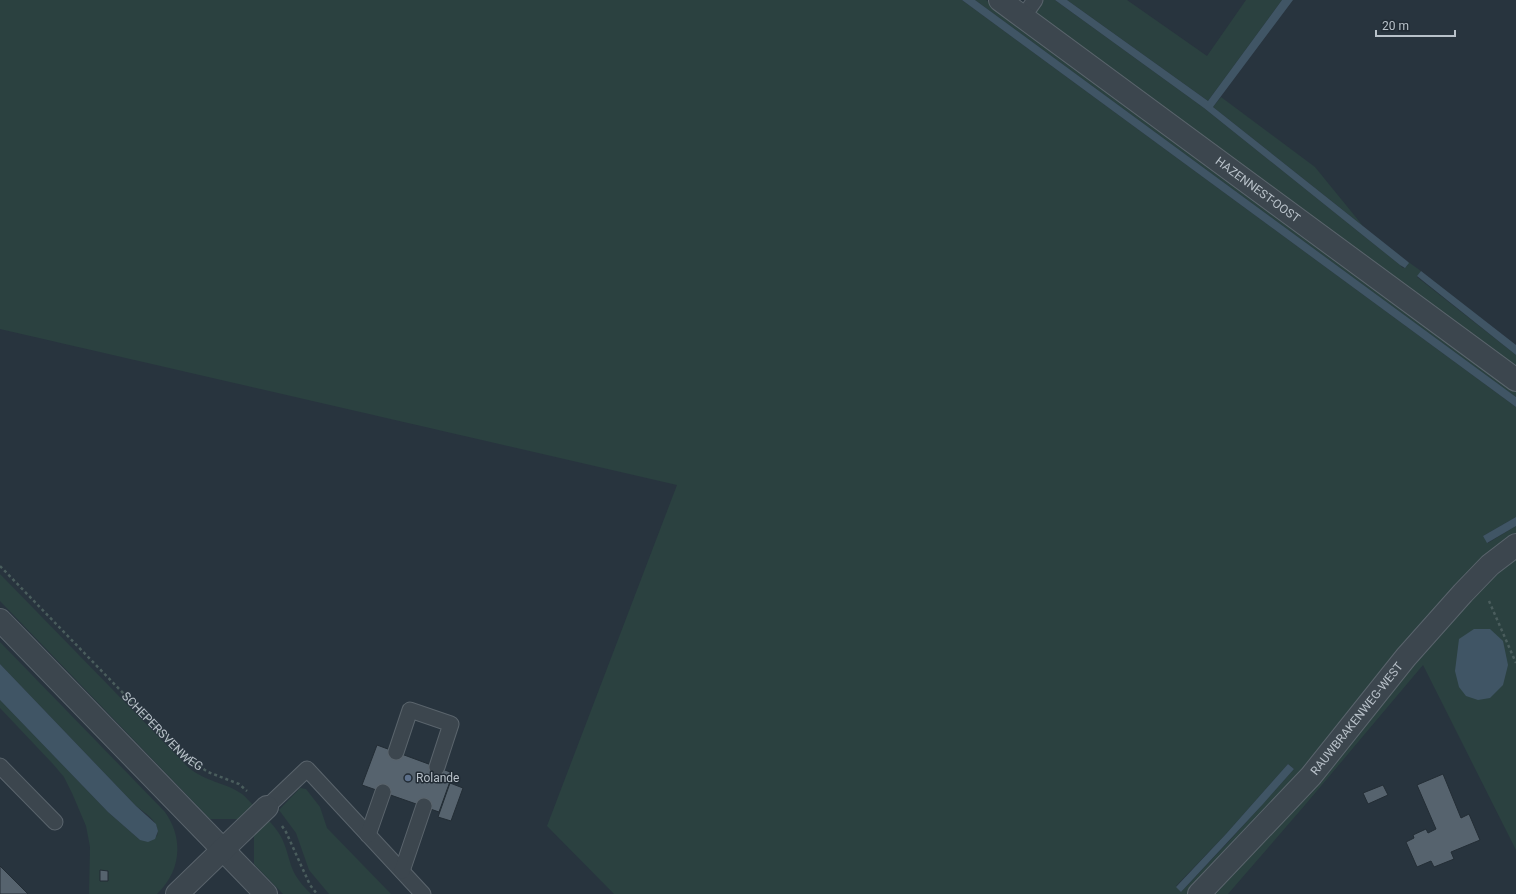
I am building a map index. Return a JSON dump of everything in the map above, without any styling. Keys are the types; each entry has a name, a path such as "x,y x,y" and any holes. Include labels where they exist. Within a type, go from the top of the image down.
{"street":[{"name":"HAZENNEST-OOST","path":"1000,0 1029,8 1516,380"},
{"name":"RAUWBRAKENWEG-WEST","path":"1199,894 1310,776 1406,657 1479,576 1490,565 1516,545"},
{"path":"0,620 266,894"},
{"path":"177,894 267,806"}],"lane":[{"path":"396,752 410,710 452,724 437,767"},
{"path":"0,766 55,822"},
{"path":"267,806 307,769 423,894"},
{"path":"368,835 383,792"},
{"path":"402,871 424,806"}],"path":[{"name":"SCHEPERSVENWEG","path":"0,566 185,757 208,772 239,784 267,806 286,832 310,886 317,894"},
{"path":"1479,576 1516,663"}],"green space":[{"path":"0,0 962,0 1516,407 1516,517 1483,536 1488,543 1516,526 1516,536 1190,894 614,894 547,826 677,485 0,329","holes":["1288,764 1294,769 1231,839 1181,892 1176,886 1226,834"]},
{"path":"975,0 986,0 1119,93 1516,390 1516,397"},
{"path":"1043,0 1055,0 1204,108 1403,268 1407,266 1407,261 1421,271 1417,277 1516,355 1516,370 1035,16 1039,4"},
{"path":"1067,0 1127,0 1207,56 1246,0 1282,0 1208,101"},
{"path":"1221,97 1315,167 1363,226 1213,107"},
{"path":"1516,553 1516,850 1423,665 1228,894 1209,894 1413,661"},
{"path":"0,574 188,767 201,776 235,790 243,795 253,805 239,819 210,819 0,601"},
{"path":"0,642 165,812 175,833 177,854 171,875 157,894 89,894 90,847 86,826 72,793 64,777 53,764 0,708 0,700 108,812 140,840 157,836 157,826 151,818 136,806 0,664"},
{"path":"300,788 306,789 320,807 327,828 391,894 329,894 309,870 296,833 279,810"},
{"path":"268,820 281,837 296,875 311,894 283,894 254,864 254,835"}],"water":[{"path":"962,0 975,0 1516,397 1516,407"},
{"path":"1055,0 1067,0 1208,101 1282,0 1293,0 1213,107 1409,263 1405,268 1400,265 1204,108"},
{"path":"1421,271 1516,345 1516,355 1417,276"},
{"path":"1516,517 1516,526 1487,543 1483,536"},
{"path":"1474,629 1490,629 1503,641 1508,665 1503,685 1490,698 1478,700 1466,696 1459,687 1455,671 1459,639"},
{"path":"0,664 136,806 156,824 158,831 155,839 148,842 140,840 108,812 0,700"},
{"path":"1288,764 1294,769 1181,892 1176,887 1226,834"}],"building":[{"name":"Rolande","path":"377,745 453,773 439,812 362,785"},
{"path":"1443,774 1461,818 1469,814 1480,840 1451,852 1454,859 1434,867 1431,861 1417,867 1406,842 1414,838 1413,835 1426,829 1428,833 1436,829 1417,785"},
{"path":"450,783 463,788 451,821 438,817"},
{"path":"1383,785 1388,795 1368,804 1363,793"},
{"path":"0,866 28,894 0,894"},
{"path":"100,870 108,871 108,881 100,881"}],"place":[{"name":"Rolande","path":"408,778"}]}
